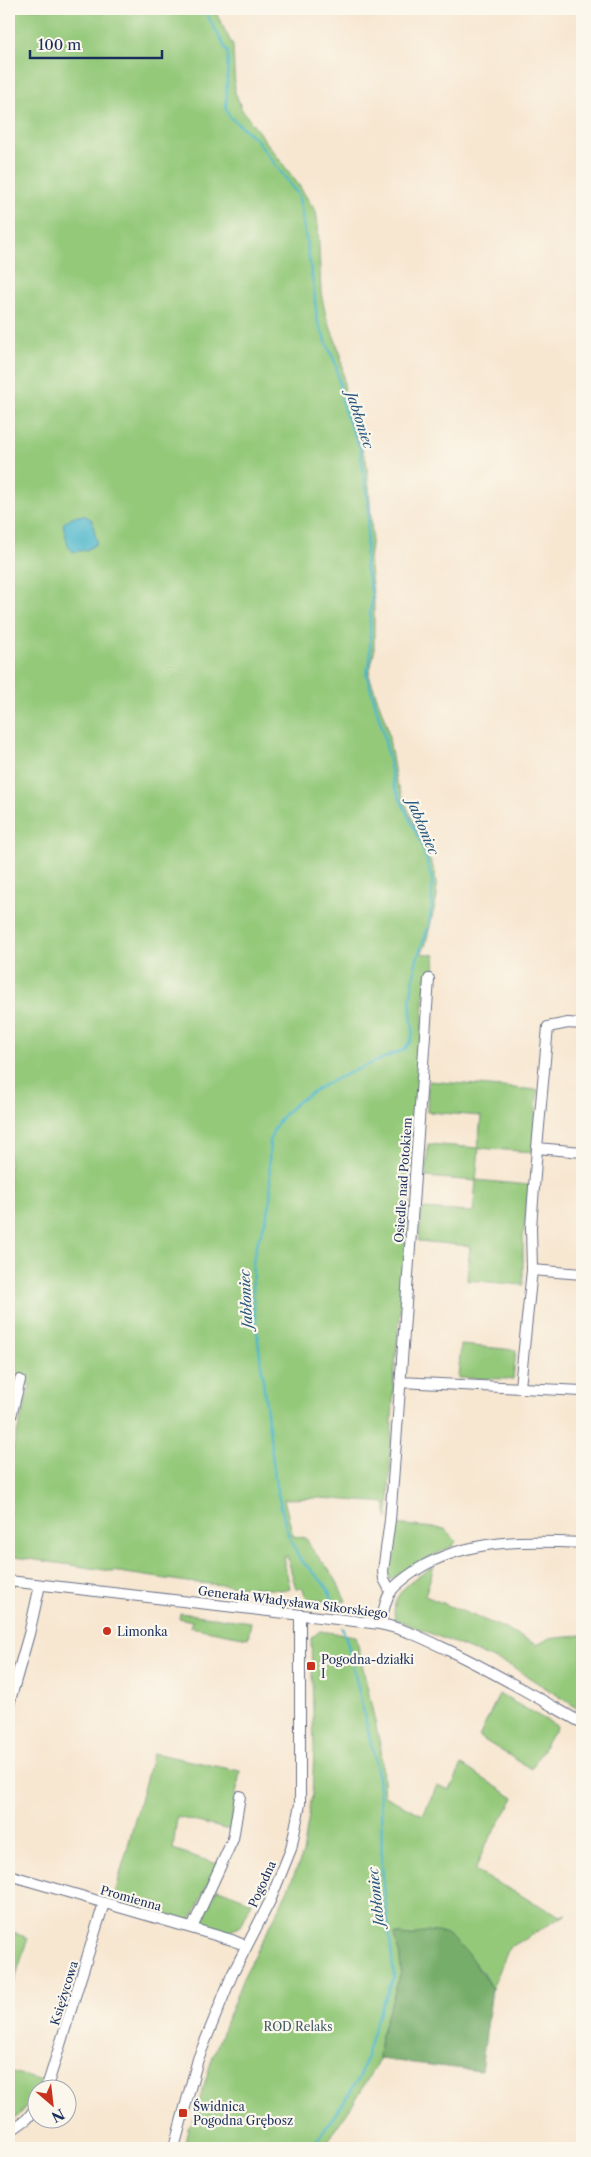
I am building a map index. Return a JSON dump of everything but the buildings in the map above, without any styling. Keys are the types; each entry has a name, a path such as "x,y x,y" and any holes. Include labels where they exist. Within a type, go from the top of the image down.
{"street":[{"name":"Osiedle nad Potokiem","path":"391,1592 384,1579 383,1571 390,1520 429,979"},
{"path":"520,1387 532,1270 531,1227 548,1027 568,1023 582,1024"},
{"path":"537,1148 582,1152"},
{"path":"532,1270 582,1274"},
{"path":"9,1424 20,1380"},
{"path":"400,1382 582,1391"},
{"path":"380,1624 391,1592 402,1579 441,1557 467,1549 510,1542 582,1543"},
{"name":"Generała Władysława Sikorskiego","path":"9,1581 380,1624 398,1628 422,1637 474,1662 582,1723"},
{"path":"9,1704 29,1634 40,1585"},
{"name":"Pogodna","path":"174,2148 198,2059 232,1975 270,1900 290,1849 300,1804 300,1616"},
{"path":"192,1928 233,1839 240,1796"},
{"name":"Promienna","path":"9,1875 192,1928 246,1946"},
{"name":"Księżycowa","path":"49,2080 104,1903"},
{"path":"9,2132 28,2117"}],"green space":[{"path":"9,9 214,9 233,46 235,92 242,110 298,184 316,212 321,293 326,316 341,355 345,395 351,420 366,460 372,536 369,561 374,601 374,653 369,675 387,726 396,781 435,872 437,897 425,947 421,953 435,955 434,977 426,977 404,1275 394,1376 388,1519 385,1503 320,1498 284,1499 293,1536 306,1538 311,1548 334,1576 346,1601 337,1603 308,1599 303,1588 296,1589 287,1556 283,1557 290,1588 283,1590 187,1582 9,1556 9,1463 30,1385 9,1375"},
{"path":"428,1081 538,1090 532,1152 479,1148 476,1180 529,1185 523,1238 523,1285 467,1280 470,1246 418,1241 422,1209 473,1212 476,1181 426,1177 428,1144 478,1148 481,1116 427,1112"},
{"path":"461,1345 516,1350 513,1379 458,1378"},
{"path":"393,1524 445,1529 456,1541 453,1546 423,1560 390,1580 387,1573"},
{"path":"434,1566 425,1596 499,1626 537,1645 548,1639 582,1635 582,1711 511,1666 395,1619 396,1601 405,1587"},
{"path":"180,1613 251,1622 248,1638 190,1627 192,1621 179,1618"},
{"name":"ROD Relaks","path":"320,1631 356,1636 381,1749 384,1796 423,1815 437,1785 450,1790 462,1765 514,1798 484,1848 475,1871 560,1916 567,1914 509,1948 492,1989 480,1969 428,1931 410,1936 395,1935 401,1972 381,2035 379,2059 355,2101 322,2148 184,2148 188,2128 193,2122 212,2059 243,1978 279,1909 303,1854 312,1795 314,1750 311,1638"},
{"path":"499,1694 557,1726 531,1769 479,1737"},
{"path":"153,1753 240,1771 230,1830 177,1817 173,1849 217,1864 190,1922 113,1901"},
{"path":"217,1888 252,1902 241,1926 228,1932 199,1924"},
{"path":"9,1931 28,1938 14,1982 9,1981"},
{"path":"428,1931 445,1933 467,1952 492,1989 481,2071 379,2059 381,2035 401,1972 395,1934 410,1936"},
{"path":"9,2071 39,2080 28,2080 28,2104 9,2124"}],"water":[{"path":"84,515 92,520 97,543 87,550 73,552 68,546 63,524 72,517"}],"waterway":[{"name":"Jabłoniec","path":"204,9 228,53 226,109 230,117 256,139 299,196 317,320 336,365 344,410 360,448 369,508 365,566 372,594 370,662 366,673 383,731 394,786 422,845 432,880 432,904 429,925 416,962 410,1002 413,1032 411,1040 405,1049 347,1074 306,1096 289,1110 276,1125 269,1150 270,1203 254,1257 254,1307 276,1486 288,1535 300,1559 327,1587 333,1601"},
{"name":"Jabłoniec","path":"312,2148 361,2074 376,2021 394,1977 382,1867 381,1807 377,1769 347,1641 342,1628"}],"place":[{"name":"Limonka","path":"107,1631"},
{"name":"Pogodna-działki I","path":"311,1666"},
{"name":"Świdnica Pogodna Grębosz","path":"183,2113"}]}
